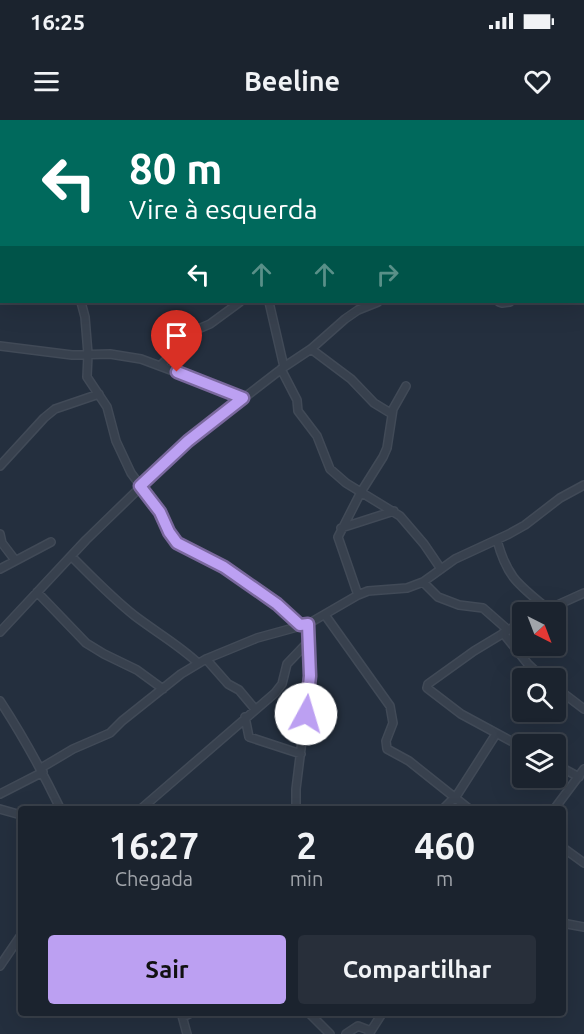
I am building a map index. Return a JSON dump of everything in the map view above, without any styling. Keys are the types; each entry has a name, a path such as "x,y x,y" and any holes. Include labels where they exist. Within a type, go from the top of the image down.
{"street":[{"path":"81,303 85,317 88,354 87,377 107,407 123,457 140,486 160,512 169,532 177,543 224,567 304,624 308,642 310,676 296,806"},
{"path":"160,366 196,330 210,324 239,303"},
{"path":"269,303 282,368 297,400 298,411 319,441 327,465 336,476 400,516 424,544 441,569"},
{"path":"0,632 71,556 188,441 282,368 311,349 345,319 358,310 376,303"},
{"path":"0,346 72,355 88,354 141,359 243,398"},
{"path":"311,349 351,379 374,403 392,414"},
{"path":"358,595 338,537 387,448 392,414 406,386"},
{"path":"0,466 55,409 99,394"},
{"path":"0,794 42,770 73,748 110,733 198,663 265,635 304,624 368,591 407,588 423,582 467,552 525,525 560,498 584,485"},
{"path":"341,528 394,511"},
{"path":"0,534 2,543 15,560"},
{"path":"497,540 501,556 512,578 537,602"},
{"path":"0,569 51,542"},
{"path":"71,556 116,601 184,649 198,663"},
{"path":"423,582 438,597 459,605 483,608 506,631 532,668"},
{"path":"37,592 86,643 137,670 163,689"},
{"path":"563,602 584,593"},
{"path":"325,615 390,706 393,723 386,741 387,748 409,761 465,806"},
{"path":"512,628 428,684 427,688 462,714 512,742"},
{"path":"144,806 282,686 286,664 308,642"},
{"path":"206,659 228,684 239,690 255,709"},
{"path":"566,695 584,709"},
{"path":"0,701 42,770 59,806"},
{"path":"245,717 249,737 301,754"},
{"path":"446,806 454,798 496,734"},
{"path":"557,806 584,769"},
{"path":"566,770 579,777"},
{"path":"0,809 18,815"},
{"path":"566,850 584,863"},
{"path":"566,924 584,927"},
{"path":"0,966 18,939"},
{"path":"182,1016 187,1034"},
{"path":"313,1016 330,1034"},
{"path":"346,1034 358,1026 370,1032 380,1016"}],"route":[{"path":"177,372 243,398 188,441 140,486 160,512 177,543 224,567 277,604 300,625 308,624 310,676 306,714"}]}
